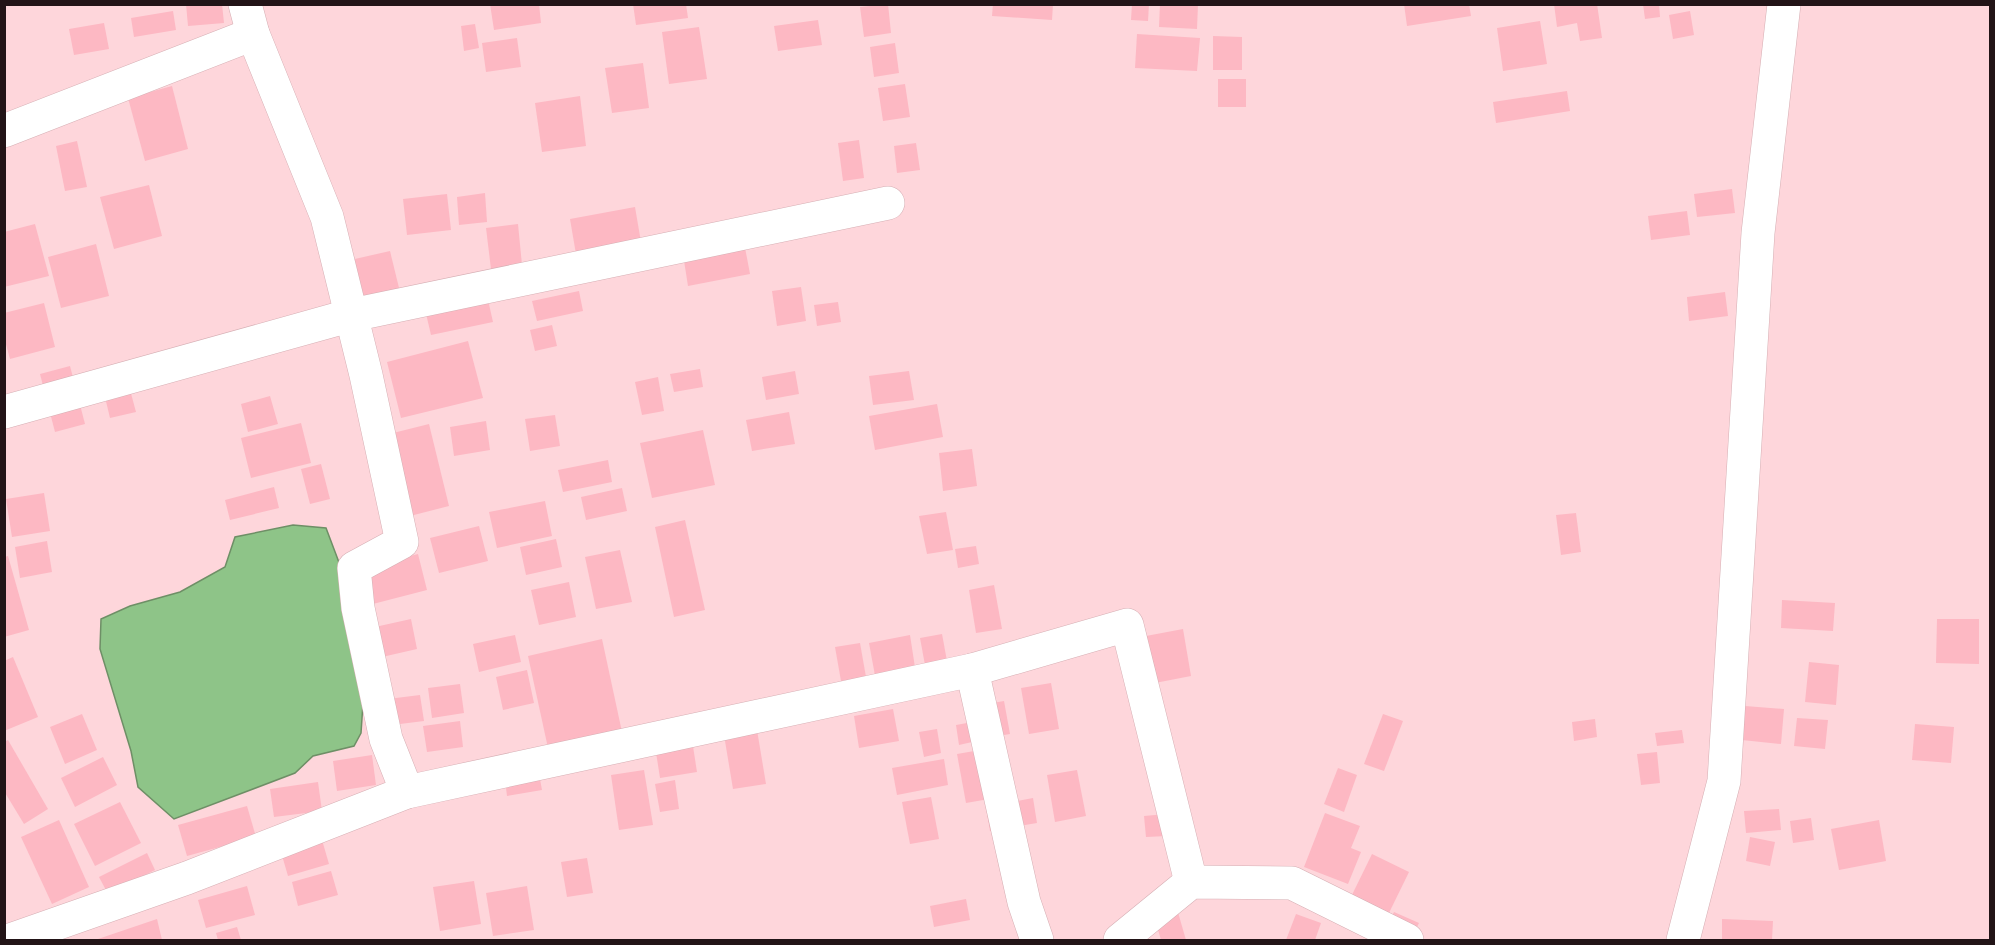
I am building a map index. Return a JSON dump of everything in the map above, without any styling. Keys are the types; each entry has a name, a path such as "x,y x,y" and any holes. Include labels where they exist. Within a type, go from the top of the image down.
{"street":[{"path":"1683,940 1724,781 1758,233 1784,4"},
{"path":"4,131 249,20 327,217 402,542 354,568 358,608 386,739 407,792"},
{"path":"4,412 351,315 888,203"},
{"path":"10,940 188,878 407,792 972,670 1127,625 1191,882"},
{"path":"972,670 1024,902 1037,940"},
{"path":"1120,940 1191,882 1292,883 1407,940"}],"shaded area":[{"path":"293,525 326,528 346,581 363,703 361,733 354,746 313,756 295,773 174,819 138,787 131,751 100,649 101,619 130,606 180,592 225,567 235,537"}],"building":[{"path":"186,4 222,4 224,23 188,26"},
{"path":"490,4 539,4 541,23 494,30"},
{"path":"633,4 686,4 688,18 636,25"},
{"path":"888,4 891,33 864,37 860,7"},
{"path":"993,4 1053,4 1052,20 992,16"},
{"path":"1132,4 1149,4 1148,21 1131,20"},
{"path":"1160,4 1198,4 1197,29 1159,27"},
{"path":"1404,4 1469,4 1471,16 1407,26"},
{"path":"1554,4 1597,4 1602,38 1580,41 1577,23 1557,27"},
{"path":"1643,4 1659,4 1660,17 1645,19"},
{"path":"173,11 176,30 134,37 131,18"},
{"path":"1690,11 1694,35 1673,39 1669,15"},
{"path":"818,20 822,45 778,51 774,26"},
{"path":"1540,21 1547,64 1503,71 1497,28"},
{"path":"104,23 109,49 74,55 69,29"},
{"path":"475,24 479,48 464,51 461,26"},
{"path":"699,27 707,79 669,84 662,32"},
{"path":"1137,34 1200,38 1197,71 1135,68"},
{"path":"1213,36 1242,37 1242,70 1213,70"},
{"path":"517,38 521,67 486,72 482,43"},
{"path":"895,43 899,73 874,77 870,47"},
{"path":"643,63 649,108 612,113 605,68"},
{"path":"1218,79 1246,79 1246,107 1218,107"},
{"path":"905,84 910,117 883,121 878,88"},
{"path":"172,86 188,149 145,161 128,98"},
{"path":"1567,91 1570,111 1496,123 1493,102"},
{"path":"580,96 586,146 542,152 535,103"},
{"path":"859,140 864,178 843,181 838,143"},
{"path":"77,141 87,187 65,191 56,146"},
{"path":"916,143 920,170 897,173 894,146"},
{"path":"149,185 162,236 114,249 100,197"},
{"path":"1732,189 1735,213 1697,217 1694,194"},
{"path":"485,193 487,222 459,225 457,197"},
{"path":"447,194 451,230 407,235 403,199"},
{"path":"635,207 642,248 577,260 570,219"},
{"path":"1687,211 1690,235 1651,240 1648,216"},
{"path":"35,224 49,276 4,287 4,232"},
{"path":"518,224 522,265 491,269 486,228"},
{"path":"743,237 750,274 688,286 682,248"},
{"path":"96,244 109,296 61,308 48,257"},
{"path":"390,251 400,292 355,301 346,261"},
{"path":"801,287 806,321 777,326 772,291"},
{"path":"486,291 493,322 431,335 424,305"},
{"path":"579,291 583,311 537,321 532,301"},
{"path":"1725,292 1728,316 1689,321 1687,297"},
{"path":"838,302 841,322 817,326 814,305"},
{"path":"44,303 55,347 10,359 4,337 4,313"},
{"path":"552,325 557,346 535,351 530,330"},
{"path":"468,341 483,398 401,418 387,362"},
{"path":"70,366 85,424 55,432 40,374"},
{"path":"700,369 703,387 674,392 670,374"},
{"path":"795,371 799,394 766,400 762,377"},
{"path":"909,371 914,400 873,405 869,376"},
{"path":"658,377 664,411 642,415 635,382"},
{"path":"129,386 136,412 110,418 104,393"},
{"path":"270,396 278,424 248,432 241,404"},
{"path":"937,404 943,437 875,450 869,416"},
{"path":"789,412 795,444 752,451 746,420"},
{"path":"555,415 560,446 530,451 525,419"},
{"path":"486,421 490,450 454,456 450,427"},
{"path":"301,423 311,463 251,478 241,438"},
{"path":"429,424 449,506 410,516 389,434"},
{"path":"703,430 715,485 652,498 640,443"},
{"path":"972,449 977,486 943,491 939,453"},
{"path":"608,460 612,482 563,492 558,470"},
{"path":"321,464 330,499 310,504 301,469"},
{"path":"274,487 279,508 230,520 225,500"},
{"path":"622,488 627,511 586,520 581,497"},
{"path":"44,493 50,531 12,537 6,499"},
{"path":"545,501 552,536 497,548 489,512"},
{"path":"946,512 953,550 927,554 919,516"},
{"path":"1576,513 1581,552 1561,555 1556,515"},
{"path":"685,520 705,610 674,617 655,527"},
{"path":"479,526 488,561 439,573 430,538"},
{"path":"556,539 562,567 526,575 520,547"},
{"path":"47,541 52,572 20,578 15,547"},
{"path":"976,546 979,564 958,568 955,549"},
{"path":"620,550 632,602 596,609 585,557"},
{"path":"418,554 427,590 369,605 360,569"},
{"path":"8,556 29,630 4,637 4,557"},
{"path":"569,582 576,617 539,625 531,590"},
{"path":"994,585 1002,629 976,633 969,590"},
{"path":"1782,600 1835,603 1833,631 1781,628"},
{"path":"411,619 417,649 382,657 375,627"},
{"path":"1937,619 1979,619 1979,664 1936,663"},
{"path":"1183,629 1191,676 1155,683 1146,636"},
{"path":"942,634 947,661 925,665 920,638"},
{"path":"515,635 521,662 479,672 473,644"},
{"path":"910,635 916,674 876,681 869,643"},
{"path":"602,639 622,732 548,748 528,656"},
{"path":"860,643 866,677 841,681 835,647"},
{"path":"13,657 38,717 4,731 4,661"},
{"path":"1809,662 1839,665 1836,705 1805,702"},
{"path":"527,670 534,703 503,710 496,677"},
{"path":"1051,683 1059,729 1029,734 1021,688"},
{"path":"460,684 464,713 432,718 428,688"},
{"path":"420,695 424,721 392,725 388,699"},
{"path":"1004,701 1010,734 986,738 981,705"},
{"path":"1745,706 1784,709 1781,744 1742,740"},
{"path":"893,709 899,741 859,748 854,716"},
{"path":"82,714 97,750 65,764 50,727"},
{"path":"1383,714 1403,721 1384,771 1364,764"},
{"path":"1797,718 1828,720 1825,749 1794,746"},
{"path":"1595,719 1597,737 1574,741 1572,722"},
{"path":"460,721 463,747 427,752 423,726"},
{"path":"978,721 981,740 959,745 956,725"},
{"path":"1915,724 1954,727 1951,763 1912,760"},
{"path":"937,729 941,753 924,757 919,732"},
{"path":"757,730 766,784 733,789 724,735"},
{"path":"1682,730 1684,743 1657,746 1655,733"},
{"path":"8,740 48,809 24,824 4,791 4,742"},
{"path":"692,740 697,772 660,778 655,746"},
{"path":"980,750 989,799 966,803 957,754"},
{"path":"1657,752 1660,783 1641,785 1637,754"},
{"path":"372,755 376,785 337,791 333,761"},
{"path":"103,757 117,785 75,807 61,778"},
{"path":"944,759 948,785 897,795 892,768"},
{"path":"1338,768 1357,775 1344,812 1324,804"},
{"path":"644,770 653,825 619,830 611,775"},
{"path":"1077,770 1086,816 1055,822 1047,775"},
{"path":"539,774 542,790 507,796 505,780"},
{"path":"675,780 679,809 660,812 655,784"},
{"path":"318,782 322,811 274,817 270,789"},
{"path":"931,797 939,839 910,844 902,802"},
{"path":"1033,798 1037,823 990,831 986,807"},
{"path":"120,802 141,843 95,866 74,824"},
{"path":"247,806 256,837 187,856 178,825"},
{"path":"1779,809 1781,830 1746,833 1744,811"},
{"path":"1325,813 1360,826 1351,848 1361,852 1348,884 1304,867"},
{"path":"1166,814 1167,836 1146,837 1144,816"},
{"path":"1811,818 1814,840 1793,843 1790,821"},
{"path":"59,820 89,887 52,904 21,837"},
{"path":"1879,820 1886,861 1839,870 1831,829"},
{"path":"1750,837 1775,842 1770,866 1746,861"},
{"path":"322,840 329,864 288,876 281,852"},
{"path":"147,853 155,870 108,894 99,877"},
{"path":"1372,854 1409,872 1387,917 1350,899"},
{"path":"587,858 593,893 567,897 561,862"},
{"path":"331,871 338,895 298,906 292,882"},
{"path":"474,881 481,924 440,931 433,887"},
{"path":"247,886 255,915 206,928 198,900"},
{"path":"527,886 534,930 493,936 486,893"},
{"path":"966,899 970,920 934,927 930,906"},
{"path":"1177,909 1186,940 1161,940 1154,916"},
{"path":"1394,912 1419,923 1413,935 1388,924"},
{"path":"1296,914 1321,923 1315,940 1286,940"},
{"path":"157,919 162,940 95,940"},
{"path":"1722,919 1773,921 1772,940 1722,940"},
{"path":"237,927 241,940 218,940 216,933"}]}
